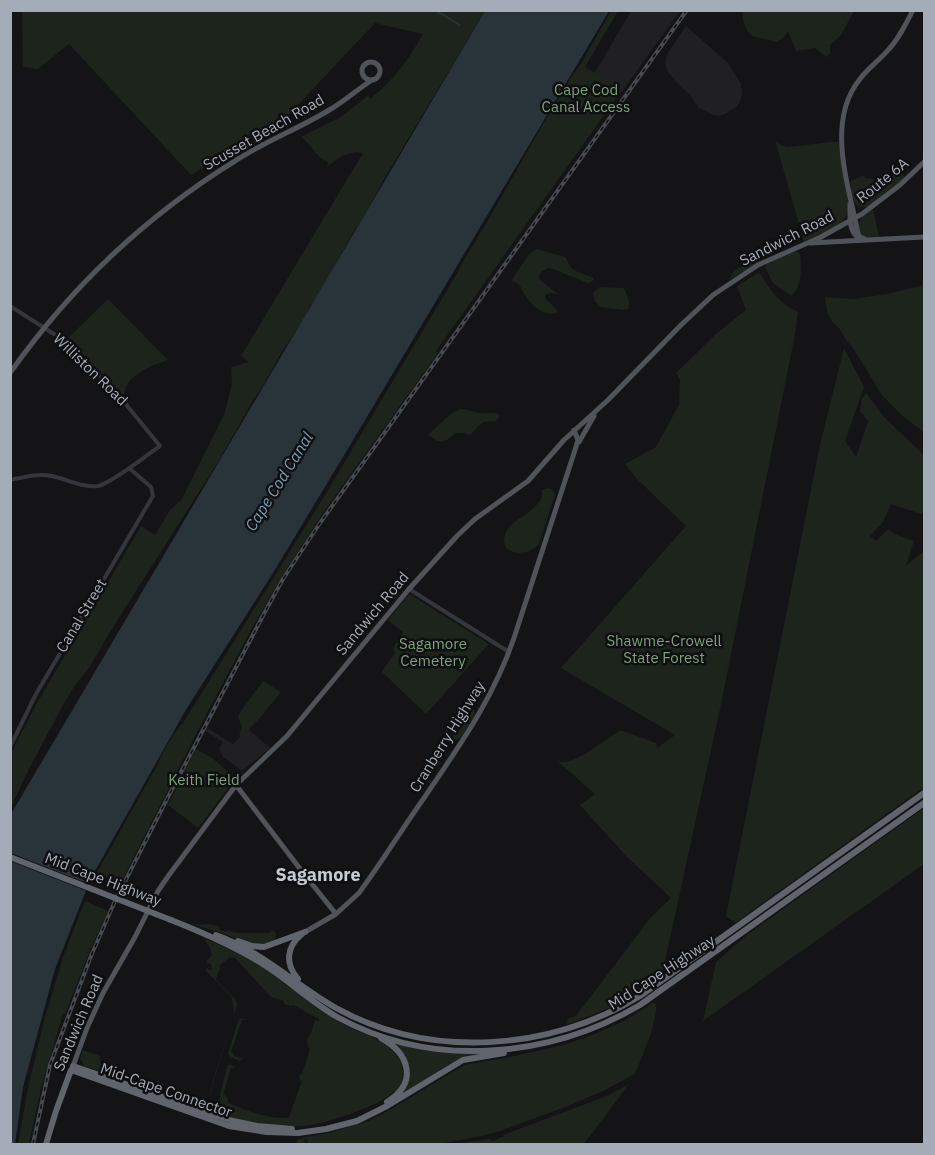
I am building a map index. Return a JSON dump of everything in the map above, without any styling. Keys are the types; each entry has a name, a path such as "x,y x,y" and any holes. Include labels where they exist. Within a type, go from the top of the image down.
{"highway":[{"name":"Mid Cape Highway","path":"186,926 228,940 255,953 338,1008 360,1019 394,1031 430,1039 466,1042 527,1039 563,1031 597,1018 640,996 924,793"},
{"name":"Mid Cape Highway","path":"10,857 186,926 248,955 318,1005 362,1028 408,1043 457,1050 506,1050 573,1036 618,1018 645,1002 924,803"},
{"path":"186,926 261,948 305,932"},
{"path":"305,932 292,944 289,959 292,971 306,988"},
{"path":"291,1131 354,1117 380,1106 402,1090 407,1076 402,1056 390,1043 362,1028"},
{"path":"291,1131 326,1129 364,1118 395,1102 463,1060 527,1050 545,1043"},
{"name":"Mid-Cape Connector","path":"72,1068 83,1075 211,1117"},
{"name":"Mid-Cape Connector","path":"72,1068 247,1130 291,1131"},
{"name":"Sandwich Road","path":"46,1144 72,1068"},
{"path":"66,1085 74,1078 83,1075"}],"main road":[{"path":"863,239 853,219 841,140 845,108 858,81 888,51 913,10"},
{"path":"354,92 359,84 362,68 366,64 370,62 380,68 380,74 372,80 365,78 362,74"},
{"name":"Scusset Beach Road","path":"10,374 45,327 76,291 138,231 217,172 249,152 322,114 372,80"},
{"name":"Route 6A","path":"853,219 900,185 924,162"},
{"path":"851,197 853,219"},
{"path":"853,204 860,210 867,210"},
{"name":"Sandwich Road","path":"72,1068 97,1006 158,891 236,785 287,735 409,589 462,530 528,481 560,444 713,295 758,265 806,244 853,219"},
{"path":"806,244 924,237"},
{"name":"Cranberry Highway","path":"575,450 598,409"},
{"name":"Cranberry Highway","path":"305,932 336,914 353,899 465,738 489,697 509,652 575,450 578,440 574,430"},
{"path":"236,785 336,914"}],"street":[{"name":"Williston Road","path":"10,306 65,342 124,402 160,446 129,468"},
{"path":"10,480 48,475 95,486 108,482 129,468"},
{"name":"Canal Street","path":"10,747 36,694 152,499 151,487 129,468"},
{"path":"409,589 509,652"}],"shaded area":[{"path":"631,11 680,11 621,93 591,79"},
{"path":"686,26 728,63 741,84 740,102 725,114 713,115 699,108 667,71 665,62 667,54"},
{"path":"207,728 233,744 248,729 270,748 242,771 223,757 219,748 223,742 205,731"}],"green space":[{"path":"742,10 854,11 841,35 830,45 830,53 827,57 815,48 796,51 788,31 777,42 752,36 744,24"},
{"path":"22,11 485,11 220,459 89,668 64,703 11,807 10,755 37,703 141,526 155,535 170,510 182,499 224,415 232,384 231,367 249,362 241,356 363,153 348,154 327,167 328,162 301,137 339,118 368,96 370,99 400,69 423,34 375,23 282,122 191,175 69,44 38,69 23,67"},
{"name":"Cape Cod Canal Access","path":"611,11 618,11 585,67 622,90 325,510 278,583 195,736 121,883 96,874 163,752 322,500"},
{"path":"775,140 788,147 831,142 839,144 848,196 846,215 838,225 804,242"},
{"path":"898,169 905,178 868,207 859,206 856,203 852,195 851,181 864,175 865,178 887,181 888,177 896,174"},
{"path":"873,209 879,237 864,237 860,234 859,225 863,216"},
{"path":"537,249 565,257 574,270 594,278 588,283 553,269 548,268 541,272 538,277 540,280 558,294 545,295 557,313 546,313 536,308 519,285 511,281 529,254"},
{"path":"795,251 800,254 801,271 797,288 791,296 773,283 765,267"},
{"path":"753,260 757,261 757,264 729,280 739,268"},
{"name":"Shawme-Crowell State Forest","path":"759,272 776,295 798,312 720,709 662,975 616,1004 566,1024 569,1018 576,1016 651,917 671,898 627,857 580,805 595,794 555,759 563,762 576,758 620,730 656,743 657,748 675,735 561,668 686,526 637,479 625,464 656,447 679,405 680,380 676,373 717,333 746,310 737,286"},
{"path":"924,285 924,432 905,418 882,395 853,348 832,321 827,312 825,297 854,299"},
{"path":"601,287 623,288 628,298 628,309 600,307 593,293"},
{"path":"108,299 168,360 147,368 134,377 125,390 124,397 68,338"},
{"path":"844,348 864,387 845,441 856,457 868,421 860,411 862,398 866,393 884,417 924,455 924,512 921,514 891,504 883,522 870,536 876,541 888,529 914,541 906,566 924,551 924,787 735,923 726,916 819,449"},
{"path":"460,409 500,415 495,421 482,423 470,435 455,433 448,439 439,441 428,434 451,414"},
{"path":"552,489 555,495 539,544 527,552 520,553 508,549 504,538 507,530 534,507 542,498 542,490"},
{"name":"Sagamore Cemetery","path":"409,594 489,644 426,714 382,672 395,652 393,648 403,632 388,620"},
{"path":"263,681 281,692 241,737 239,734 242,727 238,715"},
{"path":"470,707 474,710 475,715 461,737 457,740 452,738 468,713 467,709"},
{"name":"Keith Field","path":"196,749 212,758 236,778 198,828 168,805"},
{"path":"924,808 924,864 703,1021 716,962 748,934"},
{"path":"85,901 108,911 65,1014 63,1014 42,1084 29,1144 18,1144 44,1021 63,957"},
{"path":"192,924 219,926 220,930 241,933 274,931 276,934 275,940 266,945 253,945"},
{"path":"204,938 261,966 327,1015 388,1046 395,1053 402,1067 403,1078 399,1087 392,1094 369,1107 312,1125 272,1126 222,1114 220,1097 227,1066 230,1064 235,1068 231,1068 223,1095 229,1103 250,1112 289,1117 302,1081 299,1075 302,1074 310,1049 307,1039 315,1020 319,1021 319,1019 293,1005 284,1004 284,1001 271,997 234,957 230,957 219,966 216,979 236,1000 234,1015 232,997 206,971 206,968 212,969 207,960 212,955"},
{"path":"654,1002 656,1012 651,1034 635,1074 568,1106 500,1131 437,1144 308,1144 307,1139 304,1140 305,1144 297,1144 297,1140 306,1137 369,1121 464,1065 564,1045 626,1020"},
{"path":"241,1018 245,1020 242,1020 231,1052 234,1056 241,1058 243,1056 240,1061 228,1054 238,1021"},
{"path":"233,1019 214,1080 208,1105 213,1080"},
{"path":"394,1044 454,1052 492,1053 460,1060 381,1108 397,1097 407,1085 408,1071 405,1059"},
{"path":"83,1050 100,1056 100,1062 103,1066 109,1067 113,1073 112,1076 84,1066 80,1059"},
{"path":"629,1084 584,1144 457,1144 489,1139 493,1141 503,1135 607,1096"},
{"path":"368,1113 339,1125 317,1130 296,1130 324,1127"}],"water":[{"name":"Cape Cod Canal","path":"485,11 609,11 273,573 187,708 91,878 55,969 23,1087 15,1144 11,1144 11,814"}],"pier":[{"path":"11,853 92,885 89,892 10,861"}],"waterway":[{"path":"435,10 460,25"}],"railway":[{"path":"33,1144 50,1065 91,956 115,901 283,579 320,523 687,10"}],"district":[{"name":"Sagamore","path":"318,876"}]}
